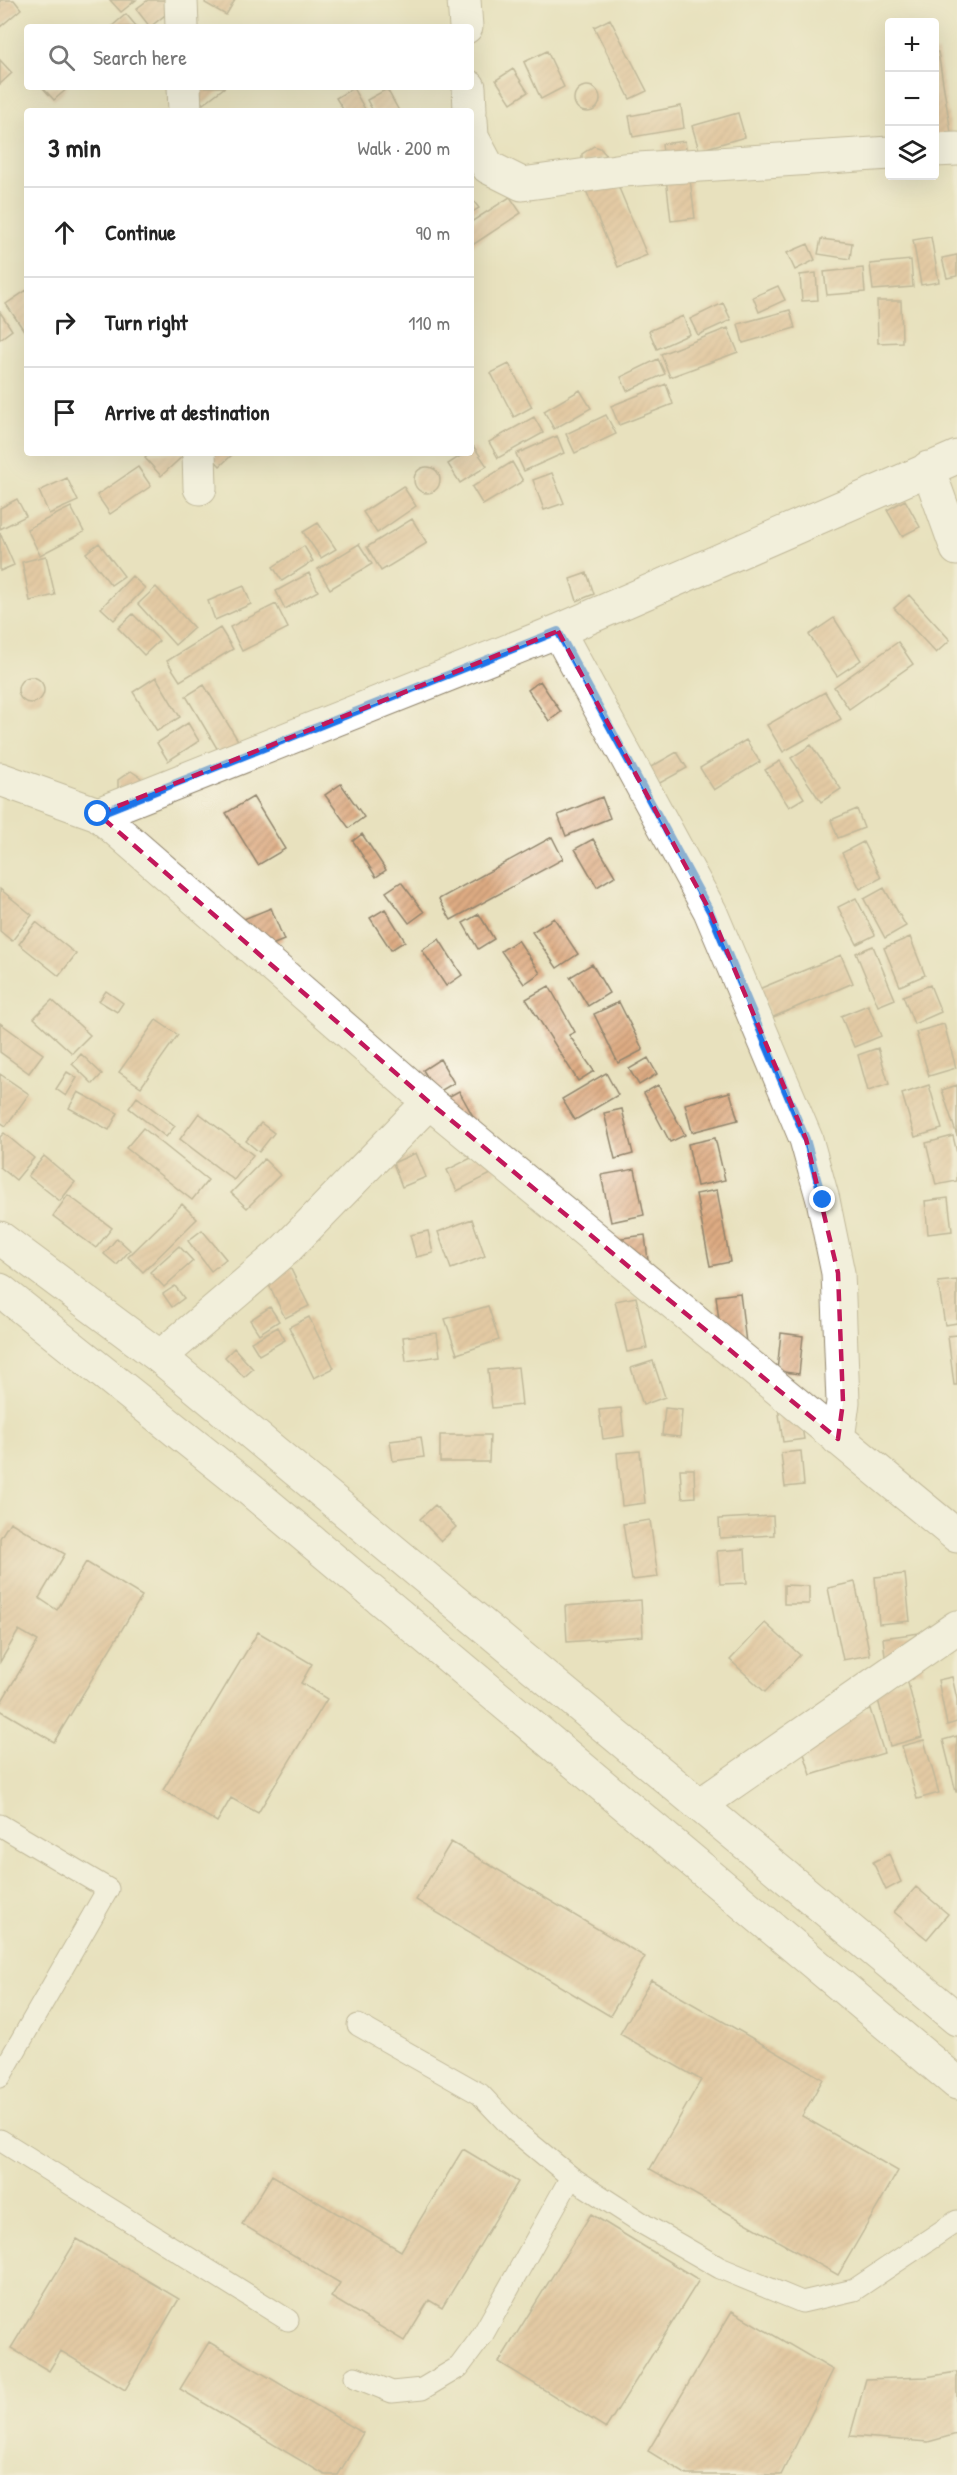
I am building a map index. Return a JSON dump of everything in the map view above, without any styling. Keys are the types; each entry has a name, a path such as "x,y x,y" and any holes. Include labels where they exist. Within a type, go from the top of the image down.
{"street":[{"path":"181,0 182,24"},
{"path":"464,0 466,24"},
{"path":"184,90 185,108"},
{"path":"469,90 471,108"},
{"path":"474,141 488,167 522,184 623,170 885,153"},
{"path":"939,150 957,148"},
{"path":"199,456 200,488"},
{"path":"98,814 558,631 942,463 957,549"},
{"path":"558,631 710,911 806,1139 823,1200 838,1273 843,1402 838,1439"},
{"path":"0,779 98,814 429,1102 957,1536"},
{"path":"160,1357 284,1251 429,1102"},
{"path":"0,1238 160,1357 957,2019"},
{"path":"0,1290 248,1488 957,2083"},
{"path":"700,1805 957,1627"}],"lane":[{"path":"0,1825 108,1889 0,2077"},
{"path":"358,2025 480,2094 515,2131 571,2177 645,2225 720,2268 802,2302 854,2290 957,2221"},
{"path":"0,2140 288,2320"},
{"path":"355,2377 392,2392 422,2389 459,2367 482,2336 571,2177"}],"highlighted area":[{"path":"558,631 710,911 806,1139 838,1273 843,1402 838,1439 429,1102 98,814"}],"building":[{"path":"0,0 14,0 21,9 0,27"},
{"path":"110,0 136,0 121,12"},
{"path":"148,0 184,0 154,24 148,24 136,9"},
{"path":"206,0 235,0 226,15 205,3"},
{"path":"126,14 134,24 114,24"},
{"path":"610,19 647,91 630,99 594,27"},
{"path":"547,51 564,87 541,99 524,62"},
{"path":"939,58 952,139 939,140"},
{"path":"0,60 12,73 0,84"},
{"path":"513,69 528,92 511,103 496,80"},
{"path":"587,86 596,90 600,99 596,108 587,112 578,108 574,99 578,90"},
{"path":"45,90 66,90 54,100"},
{"path":"193,90 221,90 203,104"},
{"path":"350,90 354,90 364,108 342,108 336,98"},
{"path":"388,90 397,108 371,108 367,100"},
{"path":"681,106 684,128 633,137 629,116"},
{"path":"738,113 745,137 699,150 692,126"},
{"path":"685,141 695,218 671,221 662,144"},
{"path":"594,146 600,148 607,156 582,164 582,154"},
{"path":"614,176 647,255 618,267 585,188"},
{"path":"510,197 521,213 474,244 474,220"},
{"path":"474,202 479,208 474,211"},
{"path":"931,237 939,282 921,285 913,240"},
{"path":"821,239 852,243 850,259 818,254"},
{"path":"808,244 815,260 795,270 787,253"},
{"path":"957,255 957,276 947,278 942,258"},
{"path":"911,260 913,287 873,290 870,264"},
{"path":"863,268 865,292 827,295 824,272"},
{"path":"816,273 818,300 802,301 800,275"},
{"path":"778,286 785,300 759,312 753,297"},
{"path":"24,292 24,331 6,304"},
{"path":"877,301 901,301 902,342 878,343"},
{"path":"723,303 731,320 698,335 690,319"},
{"path":"790,310 795,328 743,343 738,324"},
{"path":"0,312 12,330 0,339"},
{"path":"683,316 690,334 657,349 649,331"},
{"path":"728,328 738,352 670,377 661,354"},
{"path":"658,359 665,374 627,391 621,377"},
{"path":"509,364 532,407 514,417 491,373"},
{"path":"666,384 673,404 619,425 611,406"},
{"path":"580,390 591,408 554,429 544,411"},
{"path":"606,415 616,434 575,453 566,434"},
{"path":"534,417 543,433 498,458 489,442"},
{"path":"557,436 564,453 524,471 516,454"},
{"path":"474,447 487,466 460,483 448,464 460,456 474,456"},
{"path":"147,456 183,456 161,476 145,458"},
{"path":"211,456 231,456 220,466"},
{"path":"512,462 523,481 483,505 472,487"},
{"path":"138,467 151,486 110,514 97,495"},
{"path":"427,467 436,471 440,480 436,489 427,493 418,489 414,480 418,471"},
{"path":"552,473 564,503 544,510 533,480"},
{"path":"67,478 78,501 49,514 39,491"},
{"path":"403,486 416,506 377,533 363,512"},
{"path":"17,499 26,516 0,529 0,508"},
{"path":"905,500 920,527 902,536 887,510"},
{"path":"71,507 84,532 40,555 27,529"},
{"path":"412,519 427,543 381,571 367,547"},
{"path":"318,523 336,549 321,558 303,532"},
{"path":"0,533 14,565 0,571"},
{"path":"99,543 124,576 111,585 86,553"},
{"path":"359,544 372,564 330,589 318,569"},
{"path":"304,546 313,561 282,581 273,567"},
{"path":"46,556 55,595 30,601 22,562"},
{"path":"309,573 318,591 285,609 276,591"},
{"path":"587,573 594,594 577,601 570,579"},
{"path":"132,576 145,588 114,620 101,608"},
{"path":"244,586 251,604 215,620 208,601"},
{"path":"156,587 194,628 175,645 138,604"},
{"path":"909,595 950,640 936,653 894,608"},
{"path":"276,604 288,628 242,651 230,627"},
{"path":"133,614 159,641 144,655 118,628"},
{"path":"834,618 861,660 837,676 809,635"},
{"path":"220,628 233,649 180,681 167,661"},
{"path":"898,642 913,664 849,709 834,687"},
{"path":"31,677 40,681 44,690 40,699 31,703 22,699 18,690 22,681"},
{"path":"156,677 180,717 157,731 133,692"},
{"path":"540,681 561,712 549,721 528,690"},
{"path":"204,685 247,755 228,767 186,696"},
{"path":"825,692 841,719 783,752 767,725"},
{"path":"188,723 199,741 168,761 157,743"},
{"path":"746,740 760,762 714,790 700,768"},
{"path":"811,745 841,789 821,802 791,758"},
{"path":"677,752 687,768 658,784 649,768"},
{"path":"780,761 804,798 789,807 765,770"},
{"path":"131,771 143,782 118,789 118,780"},
{"path":"341,784 364,817 349,828 325,795"},
{"path":"253,797 285,849 258,865 226,813"},
{"path":"602,797 610,818 566,836 558,815"},
{"path":"857,809 864,828 838,838 831,820"},
{"path":"362,834 386,870 376,877 353,841"},
{"path":"552,837 563,859 451,920 439,899"},
{"path":"593,839 615,876 597,887 575,849"},
{"path":"863,842 881,878 860,889 842,853"},
{"path":"401,882 424,912 409,923 386,892"},
{"path":"884,888 906,926 885,938 864,899"},
{"path":"0,889 32,915 12,941 0,931"},
{"path":"856,898 875,935 857,944 838,907"},
{"path":"271,908 284,940 237,959 224,927"},
{"path":"385,909 405,941 391,950 370,918"},
{"path":"479,914 494,939 478,949 463,923"},
{"path":"554,918 578,954 557,968 532,932"},
{"path":"36,922 76,954 59,976 19,944"},
{"path":"910,937 925,975 900,986 884,948"},
{"path":"439,939 462,975 446,986 422,950"},
{"path":"518,940 540,973 524,984 501,951"},
{"path":"873,946 895,999 878,1006 856,953"},
{"path":"841,955 853,983 771,1018 759,989"},
{"path":"592,964 609,993 588,1006 570,977"},
{"path":"930,985 941,1012 914,1024 903,996"},
{"path":"549,986 575,1032 569,1035 594,1071 578,1081 526,999"},
{"path":"106,991 123,1003 117,1012 99,1001"},
{"path":"52,1000 90,1035 72,1053 34,1018"},
{"path":"619,1002 643,1050 618,1063 594,1014"},
{"path":"868,1005 881,1036 854,1047 841,1016"},
{"path":"156,1020 178,1035 141,1087 119,1072"},
{"path":"0,1023 43,1054 29,1073 0,1052"},
{"path":"944,1024 956,1068 929,1076 916,1032"},
{"path":"878,1048 889,1084 868,1091 858,1055"},
{"path":"81,1054 102,1074 93,1084 72,1064"},
{"path":"648,1058 657,1074 639,1085 629,1069"},
{"path":"440,1059 454,1083 437,1093 423,1070"},
{"path":"67,1072 77,1078 66,1096 56,1089"},
{"path":"606,1073 618,1095 575,1120 562,1099"},
{"path":"0,1074 29,1094 6,1126 0,1122"},
{"path":"658,1085 685,1135 670,1142 644,1093"},
{"path":"929,1085 942,1129 915,1137 902,1094"},
{"path":"957,1085 957,1136 942,1090"},
{"path":"459,1091 479,1127 435,1104"},
{"path":"78,1092 118,1113 109,1130 69,1108"},
{"path":"730,1092 738,1120 692,1132 685,1104"},
{"path":"137,1097 175,1126 166,1137 129,1108"},
{"path":"622,1109 633,1154 615,1159 604,1113"},
{"path":"199,1113 253,1155 234,1180 180,1139"},
{"path":"261,1123 274,1133 259,1152 246,1141"},
{"path":"143,1128 208,1180 192,1200 126,1148"},
{"path":"4,1133 34,1158 16,1180 0,1167 0,1137"},
{"path":"953,1136 957,1153 957,1181 936,1185 926,1143"},
{"path":"715,1138 725,1180 697,1186 688,1144"},
{"path":"487,1150 497,1171 457,1191 447,1170"},
{"path":"416,1153 426,1177 402,1187 393,1163"},
{"path":"44,1156 75,1182 60,1201 28,1176"},
{"path":"264,1159 280,1175 247,1208 231,1193"},
{"path":"635,1169 644,1215 611,1222 601,1175"},
{"path":"717,1190 730,1262 710,1266 696,1194"},
{"path":"68,1195 112,1228 96,1248 53,1216"},
{"path":"948,1198 952,1231 928,1234 925,1201"},
{"path":"182,1204 197,1219 143,1272 128,1257"},
{"path":"472,1219 485,1256 451,1269 438,1232"},
{"path":"202,1230 226,1259 211,1271 188,1241"},
{"path":"428,1231 433,1253 416,1257 410,1235"},
{"path":"645,1235 650,1278 619,1281 615,1239"},
{"path":"117,1238 130,1250 117,1265 104,1254"},
{"path":"179,1246 193,1261 164,1287 150,1272"},
{"path":"284,1255 309,1306 285,1318 260,1266"},
{"path":"957,1280 957,1323 945,1325 938,1282"},
{"path":"175,1286 184,1298 172,1307 163,1294"},
{"path":"740,1293 746,1343 722,1346 716,1296"},
{"path":"636,1297 647,1348 627,1352 615,1301"},
{"path":"488,1306 499,1340 457,1354 445,1319"},
{"path":"270,1307 279,1321 259,1334 250,1320"},
{"path":"309,1317 334,1368 314,1378 289,1327"},
{"path":"278,1327 285,1340 259,1355 251,1342"},
{"path":"437,1333 440,1356 406,1361 403,1337"},
{"path":"781,1333 803,1336 799,1374 777,1371"},
{"path":"957,1335 957,1385 954,1385 948,1336"},
{"path":"234,1348 253,1369 244,1377 225,1357"},
{"path":"653,1361 665,1397 643,1405 631,1368"},
{"path":"518,1367 522,1405 492,1408 488,1370"},
{"path":"798,1404 804,1439 783,1442 778,1407"},
{"path":"621,1408 624,1436 603,1439 599,1410"},
{"path":"665,1408 682,1410 680,1437 662,1435"},
{"path":"440,1435 490,1435 489,1462 440,1462"},
{"path":"421,1437 424,1457 393,1461 390,1441"},
{"path":"640,1451 645,1503 622,1506 617,1453"},
{"path":"801,1451 804,1485 785,1487 781,1453"},
{"path":"680,1469 694,1469 695,1497 682,1498"},
{"path":"435,1505 456,1527 441,1541 420,1519"},
{"path":"773,1516 774,1535 720,1538 719,1519"},
{"path":"650,1520 658,1577 632,1580 623,1524"},
{"path":"10,1522 65,1554 39,1598 57,1610 86,1562 142,1596 54,1742 0,1710 0,1704 38,1641 19,1630 0,1662 0,1538"},
{"path":"745,1549 747,1583 720,1584 717,1551"},
{"path":"905,1574 910,1621 879,1624 875,1577"},
{"path":"855,1582 870,1655 843,1660 828,1588"},
{"path":"784,1585 809,1586 809,1604 784,1604"},
{"path":"641,1600 643,1636 567,1642 565,1606"},
{"path":"765,1623 800,1655 765,1692 730,1660"},
{"path":"258,1632 312,1664 301,1683 327,1699 258,1813 231,1798 217,1822 163,1790"},
{"path":"919,1633 923,1671 887,1675 883,1638"},
{"path":"952,1677 957,1699 957,1722 947,1725 938,1680"},
{"path":"907,1679 922,1737 890,1746 875,1688"},
{"path":"870,1709 884,1753 811,1775 797,1732"},
{"path":"957,1736 957,1792 956,1792 943,1740"},
{"path":"924,1740 939,1793 917,1799 902,1746"},
{"path":"451,1842 645,1957 610,2016 416,1900"},
{"path":"889,1854 901,1882 886,1890 873,1862"},
{"path":"916,1887 948,1914 927,1939 894,1912"},
{"path":"651,1980 823,2079 802,2116 898,2171 838,2275 650,2169 701,2080 620,2034"},
{"path":"463,2149 518,2182 442,2308 429,2300 404,2341 331,2297 340,2283 242,2224 272,2175 401,2251"},
{"path":"591,2214 699,2280 606,2428 499,2362"},
{"path":"77,2239 179,2299 125,2390 61,2351 49,2371 11,2348"},
{"path":"732,2311 833,2370 781,2475 687,2475 648,2451"},
{"path":"209,2342 363,2433 338,2475 325,2475 180,2389"},
{"path":"957,2372 957,2434 928,2442 850,2436 866,2379 926,2377"}],"route":[{"path":"98,814 558,631 710,911 806,1139 823,1200"}]}
